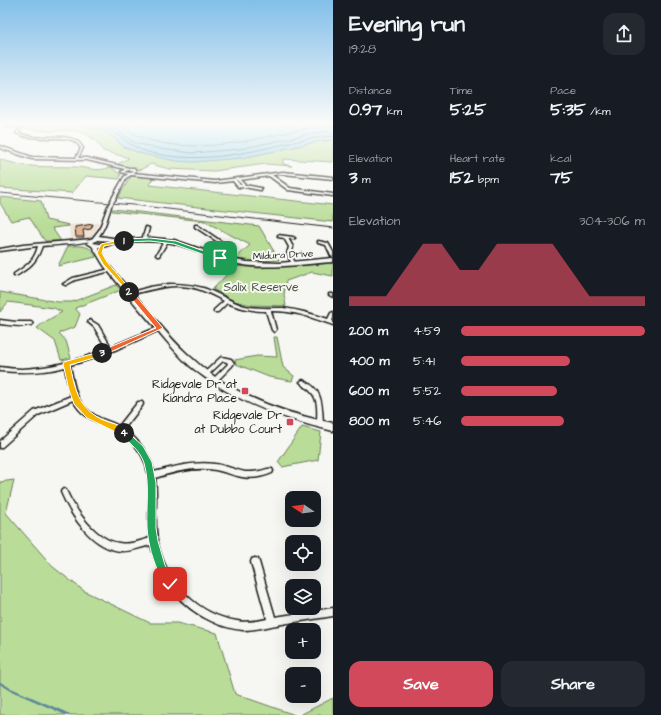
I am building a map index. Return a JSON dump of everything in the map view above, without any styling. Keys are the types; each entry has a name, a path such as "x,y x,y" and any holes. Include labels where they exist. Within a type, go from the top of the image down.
{"street":[{"path":"30,157 50,159 77,158 97,160 115,166 135,170 145,175"},
{"path":"115,166 123,173 125,178"},
{"path":"123,173 124,170 129,169"},
{"path":"93,242 100,230 109,207 125,178 135,170"},
{"path":"123,173 206,181 234,180 270,174 288,173 333,178"},
{"path":"270,174 289,189 333,195"},
{"path":"238,179 244,186"},
{"path":"234,180 240,186 260,188"},
{"path":"196,226 223,244 213,256"},
{"path":"144,240 148,228"},
{"path":"100,230 104,242 100,253"},
{"path":"279,236 293,238"},
{"path":"286,237 291,247 289,254 293,263"},
{"name":"Mildura Drive","path":"104,242 144,240 166,241 183,244 227,261 250,265 333,260"},
{"path":"158,255 166,241"},
{"path":"93,242 104,242"},
{"path":"93,242 110,270 130,294 184,355 206,374 237,393 270,409 333,427"},
{"path":"0,250 40,245 104,242"},
{"path":"319,242 327,244 333,256"},
{"path":"15,275 25,269 37,258 40,245"},
{"path":"65,284 74,279 110,270"},
{"path":"130,294 167,285 184,285 208,291 226,302 248,308 298,312 331,322 333,314"},
{"path":"216,311 226,302"},
{"path":"268,310 274,330"},
{"path":"0,322 32,324"},
{"path":"90,322 96,326 110,350"},
{"path":"0,369 19,371 67,364 110,350 160,328"},
{"path":"206,374 222,359 229,360 231,364 215,380"},
{"path":"67,364 74,397 82,409 99,422 120,429 140,448 148,462 153,541 161,566 170,584 182,597 195,609 221,621 238,625 258,625 333,612"},
{"path":"303,382 313,389 318,396 320,424"},
{"path":"0,445 36,413 74,397"},
{"path":"120,429 140,404"},
{"path":"150,476 200,467 217,468 248,476 259,475 270,471"},
{"path":"64,492 80,520 104,542 118,547 153,541"},
{"path":"255,562 272,622"}],"shaded area":[{"path":"99,223 95,232 89,238 70,240 69,225"}],"green space":[{"path":"127,157 333,157 333,162 283,159 283,164 292,166 266,164 214,171 169,169 151,164 140,170 116,165 129,158"},
{"path":"0,159 28,166 79,167 96,170 111,167 121,175 119,179 86,176 72,193 0,188"},
{"path":"131,176 153,178 149,185 333,205 333,222 118,198"},
{"path":"0,197 41,201 46,220 69,225 52,228 61,241 45,241 29,217 11,221 0,203"},
{"path":"113,209 259,226 279,260 257,261 235,259 250,245 204,221 112,211"},
{"path":"68,246 81,246 88,248 96,257 58,266"},
{"name":"Salix Reserve","path":"333,263 333,276 312,272 286,281 284,295 286,306 251,305 234,301 213,289 235,266 259,268"},
{"path":"116,285 121,290 75,308 80,314 75,327 59,333 66,341 71,358 61,360 55,341 37,328 62,312 54,308 8,302 0,312 0,292 58,302 72,302"},
{"path":"274,337 277,337 283,367 294,376 292,381 269,377 236,364 235,360 257,356 277,357"},
{"path":"302,427 321,432 318,460 282,467 278,462"},
{"path":"14,480 6,513 53,567 84,591 150,623 177,623 217,633 235,694 295,715 0,715 0,482"},
{"path":"333,698 333,715 300,715"}],"water":[{"path":"158,157 245,157 193,162 176,161"}],"building":[{"path":"93,224 91,229 83,230 84,237 76,237 75,227"}],"waterway":[{"path":"0,683 10,689 69,715"}],"railway":[{"path":"0,193 133,205 333,228"}],"place":[{"name":"Ridgevale Dr at Kiandra Place","path":"245,391"},
{"name":"Ridgevale Dr at Dubbo Court","path":"290,422"}],"route":[{"path":"170,584 161,566 153,541 151,483 148,462 145,455 135,442 120,429 99,422 82,409 74,397 67,364 110,350 160,328 104,263 100,253 102,245 118,241 160,240 183,244 220,258"}]}
